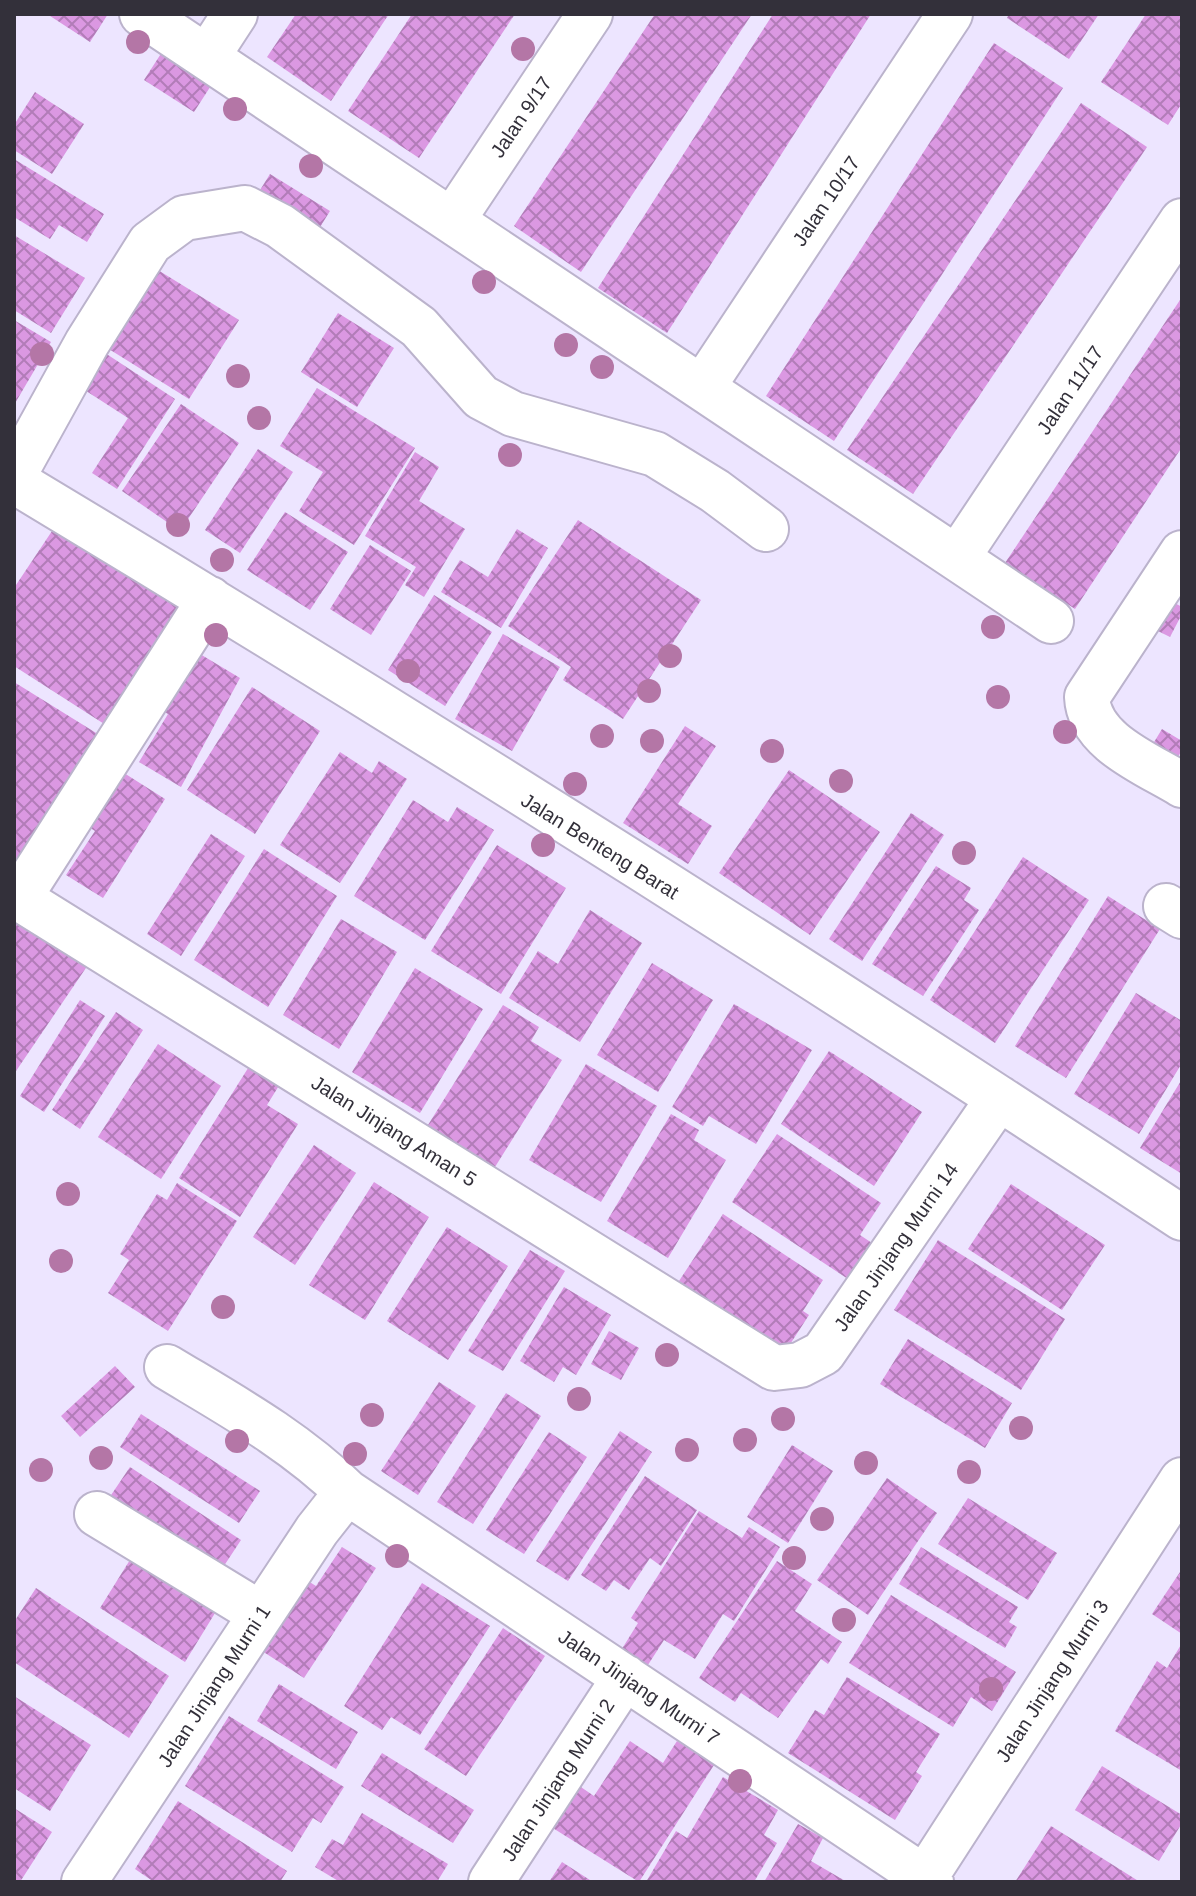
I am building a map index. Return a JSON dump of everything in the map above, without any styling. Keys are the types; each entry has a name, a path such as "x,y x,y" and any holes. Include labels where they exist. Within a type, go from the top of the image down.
{"street":[{"path":"142,14 1051,621"},
{"path":"207,57 235,14"},
{"name":"Jalan 9/17","path":"452,221 590,14"},
{"name":"Jalan 10/17","path":"702,388 950,14"},
{"path":"14,475 87,343 150,243 184,218 245,208 280,226 419,327 481,397 513,414 655,454 715,491 766,529"},
{"name":"Jalan 11/17","path":"957,558 1182,221"},
{"name":"Jalan Benteng Barat","path":"14,481 210,599 999,1098 1182,1218"},
{"path":"1180,561 1087,697 1088,714 1106,738 1182,785"},
{"path":"16,896 210,599"},
{"name":"Jalan Jinjang Aman 5","path":"16,896 774,1368"},
{"name":"Jalan Jinjang Murni 14","path":"774,1368 800,1365 823,1353 999,1098"},
{"name":"Jalan Jinjang Murni 7","path":"167,1367 315,1461 347,1492 926,1881"},
{"name":"Jalan Jinjang Murni 3","path":"926,1881 1182,1480"},
{"name":"Jalan Jinjang Murni 1","path":"84,1882 317,1530 347,1492"},
{"path":"97,1514 261,1614"},
{"name":"Jalan Jinjang Murni 2","path":"491,1882 625,1677"}],"building":[{"path":"47,14 108,14 90,42"},
{"path":"296,14 389,14 331,101 267,57"},
{"path":"412,14 515,14 419,158 348,111"},
{"path":"655,14 752,14 581,272 514,226"},
{"path":"773,14 871,14 667,333 598,288"},
{"path":"1009,14 1099,14 1069,59 1007,18"},
{"path":"1146,14 1182,14 1182,103 1168,125 1101,82"},
{"path":"994,43 1063,88 834,441 766,396"},
{"path":"164,49 214,81 194,112 144,80"},
{"path":"35,92 84,124 52,174 14,150 14,125"},
{"path":"1081,103 1147,147 913,494 847,450"},
{"path":"14,159 104,214 87,242 59,225 50,239 14,217"},
{"path":"270,174 330,211 312,240 252,203"},
{"path":"14,235 85,278 51,333 14,310"},
{"path":"153,267 239,320 189,399 104,346"},
{"path":"1182,297 1182,447 1075,609 1005,563"},
{"path":"338,313 394,348 357,407 301,372"},
{"path":"14,320 51,342 14,405"},
{"path":"102,351 175,399 117,489 92,473 128,418 80,387"},
{"path":"317,388 415,448 354,545 299,511 323,472 280,446"},
{"path":"181,404 239,443 180,531 122,491"},
{"path":"258,449 293,472 240,553 205,530"},
{"path":"415,452 439,467 419,501 465,529 424,597 405,585 416,567 365,536"},
{"path":"285,512 348,552 310,610 247,570"},
{"path":"578,520 701,600 623,719 563,680 571,667 508,626"},
{"path":"58,522 190,606 112,729 14,666 14,588"},
{"path":"517,529 548,548 501,628 441,592 460,560 488,577"},
{"path":"370,545 411,571 371,635 330,609"},
{"path":"434,595 492,632 445,706 388,670"},
{"path":"1162,596 1182,607 1182,614 1170,637 1146,625"},
{"path":"503,634 560,667 512,751 455,719"},
{"path":"190,648 240,678 181,787 139,762 168,714 155,706"},
{"path":"14,682 101,736 19,868 14,864"},
{"path":"252,687 320,731 255,834 187,790"},
{"path":"685,726 716,746 678,804 712,826 688,864 623,823"},
{"path":"1162,729 1182,741 1182,750 1169,772 1145,757"},
{"path":"340,752 372,773 379,761 407,779 340,883 280,845"},
{"path":"113,766 165,799 103,898 66,875 95,831 78,820"},
{"path":"789,770 880,832 810,935 719,873"},
{"path":"413,800 448,822 457,807 494,830 425,940 354,896"},
{"path":"911,813 944,835 862,961 829,939"},
{"path":"211,834 245,856 181,956 147,934"},
{"path":"497,845 566,888 501,994 431,951"},
{"path":"264,849 337,896 268,1007 194,960"},
{"path":"1023,857 1089,900 995,1043 930,1000"},
{"path":"936,866 971,888 964,900 979,910 923,996 872,964"},
{"path":"1108,896 1160,929 1066,1078 1015,1046"},
{"path":"14,905 92,959 14,1074"},
{"path":"590,910 642,943 580,1042 509,998 538,951 558,964"},
{"path":"341,919 397,952 339,1049 283,1015"},
{"path":"652,963 713,1000 658,1092 597,1055"},
{"path":"415,968 483,1009 420,1113 352,1072"},
{"path":"1136,993 1182,1021 1182,1063 1139,1134 1074,1094"},
{"path":"80,1000 105,1016 44,1112 20,1096"},
{"path":"734,1004 812,1050 756,1144 709,1116 703,1126 672,1107"},
{"path":"503,1005 539,1027 531,1041 562,1060 495,1167 428,1125"},
{"path":"116,1012 143,1030 80,1129 52,1110"},
{"path":"158,1044 221,1086 161,1179 98,1137"},
{"path":"829,1051 922,1112 874,1186 781,1124"},
{"path":"586,1064 657,1106 601,1202 529,1160"},
{"path":"250,1065 280,1084 267,1105 298,1124 240,1217 179,1178"},
{"path":"1182,1079 1182,1174 1140,1148"},
{"path":"671,1114 699,1130 694,1140 726,1160 668,1258 607,1221"},
{"path":"777,1134 881,1203 860,1235 875,1245 851,1281 732,1202"},
{"path":"314,1145 356,1173 295,1265 253,1237"},
{"path":"374,1182 429,1217 365,1320 309,1285"},
{"path":"177,1183 237,1221 168,1331 108,1293 129,1260 120,1254 157,1194 167,1200"},
{"path":"1011,1184 1105,1245 1062,1310 968,1249"},
{"path":"723,1214 823,1280 803,1311 809,1315 785,1352 679,1281"},
{"path":"447,1227 508,1266 448,1360 387,1321"},
{"path":"938,1240 1065,1319 1021,1390 894,1310"},
{"path":"530,1250 565,1271 503,1371 468,1351"},
{"path":"564,1287 611,1315 576,1375 563,1367 554,1382 520,1361"},
{"path":"609,1331 639,1348 621,1380 591,1364"},
{"path":"908,1339 1012,1403 985,1448 880,1384"},
{"path":"115,1366 135,1387 80,1437 61,1416"},
{"path":"439,1382 476,1406 418,1495 381,1471"},
{"path":"506,1393 541,1416 473,1524 437,1502"},
{"path":"141,1414 260,1491 239,1523 120,1447"},
{"path":"620,1431 652,1452 568,1581 536,1561"},
{"path":"549,1432 587,1457 524,1554 486,1530"},
{"path":"792,1445 833,1471 788,1543 747,1517"},
{"path":"130,1467 241,1540 216,1578 105,1504"},
{"path":"645,1476 697,1510 661,1566 650,1558 629,1590 614,1580 606,1591 581,1575"},
{"path":"887,1478 937,1513 868,1615 817,1580"},
{"path":"968,1498 1057,1553 1028,1600 938,1544"},
{"path":"699,1511 742,1538 749,1527 780,1547 734,1621 723,1614 695,1659 664,1640 646,1668 620,1652 638,1623 631,1618"},
{"path":"138,1547 223,1600 185,1662 100,1608"},
{"path":"342,1547 376,1568 304,1678 262,1651 308,1581 316,1586"},
{"path":"921,1547 1018,1607 1009,1622 1017,1627 1005,1648 899,1584"},
{"path":"777,1561 812,1584 795,1611 842,1642 828,1664 821,1659 778,1718 741,1693 735,1702 699,1678"},
{"path":"1182,1569 1182,1634 1152,1614"},
{"path":"422,1583 490,1626 420,1735 391,1717 382,1730 344,1706"},
{"path":"36,1588 169,1676 129,1738 14,1662 14,1622"},
{"path":"891,1595 1016,1672 992,1711 971,1697 953,1727 849,1663"},
{"path":"503,1628 545,1656 466,1776 424,1749"},
{"path":"1182,1643 1182,1771 1115,1731 1157,1661 1167,1668"},
{"path":"847,1677 940,1734 916,1772 922,1776 895,1820 788,1753 815,1710 824,1715"},
{"path":"279,1684 358,1732 336,1769 257,1721"},
{"path":"14,1696 91,1745 50,1811 14,1788"},
{"path":"229,1716 344,1787 321,1823 313,1818 292,1852 185,1786"},
{"path":"630,1741 663,1763 677,1741 714,1765 639,1882 548,1825 575,1783 594,1796"},
{"path":"382,1753 474,1810 453,1843 361,1786"},
{"path":"1102,1766 1182,1815 1182,1823 1159,1861 1075,1810"},
{"path":"723,1777 778,1810 764,1835 777,1843 754,1882 646,1882 676,1831 687,1838"},
{"path":"178,1801 287,1871 280,1882 154,1882 135,1869"},
{"path":"14,1808 52,1832 20,1882 14,1882"},
{"path":"362,1813 448,1864 437,1882 340,1882 315,1867 332,1839 343,1845"},
{"path":"798,1824 823,1838 811,1861 847,1882 764,1882"},
{"path":"1051,1826 1140,1882 1015,1882"},
{"path":"562,1862 593,1882 549,1882"}]}
